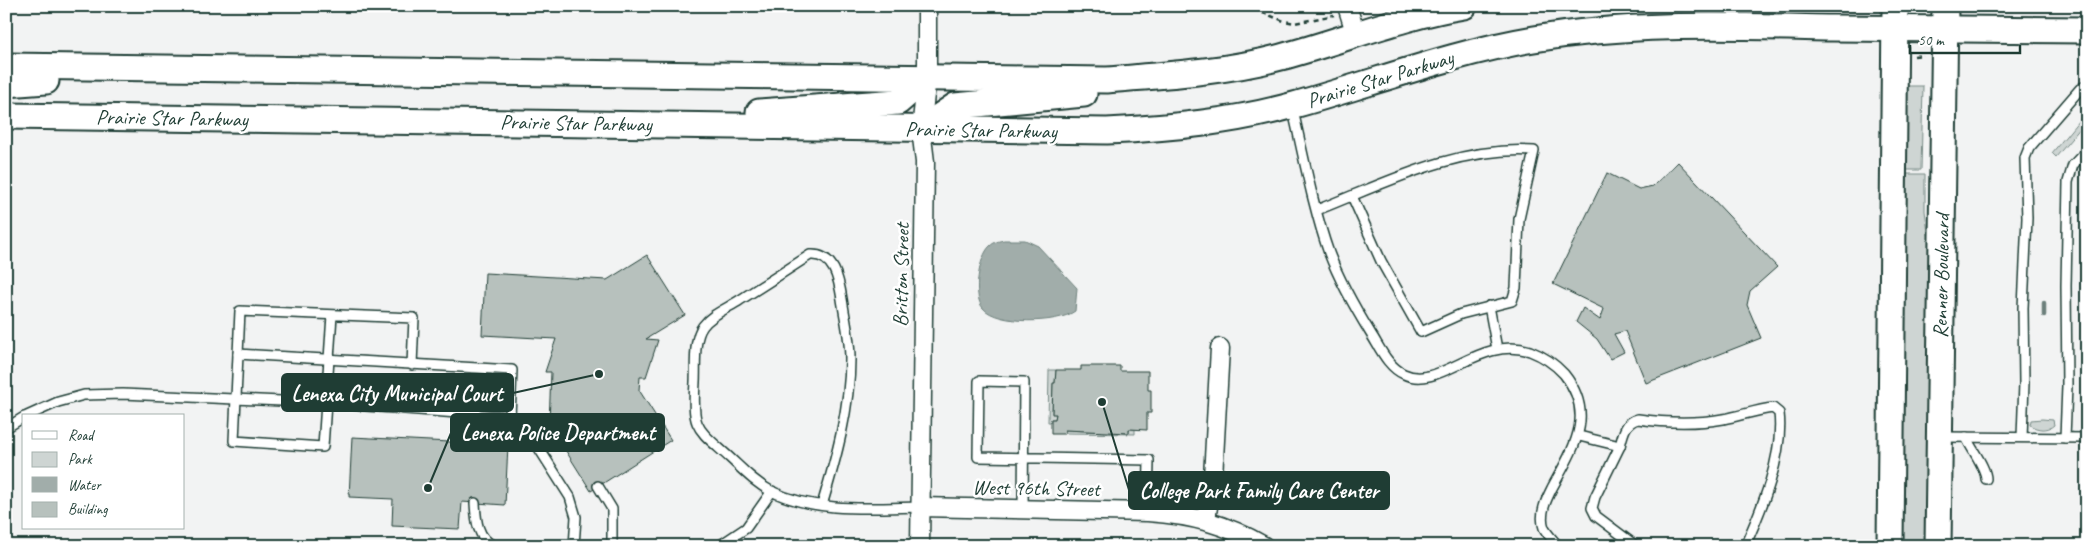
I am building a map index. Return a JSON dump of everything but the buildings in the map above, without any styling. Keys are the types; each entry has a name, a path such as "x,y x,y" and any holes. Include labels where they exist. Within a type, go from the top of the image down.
{"main road":[{"path":"921,129 955,106 1102,92 1192,73 1255,63 1407,19 1464,6"},
{"path":"1890,546 1894,18"},
{"name":"Prairie Star Parkway","path":"6,116 1107,131 1162,128 1216,121 1292,106 1460,54 1570,34 1618,28 1894,18 1945,18 2087,30"},
{"name":"Renner Boulevard","path":"1938,546 1945,18"},
{"path":"6,66 1107,80 1192,73"},
{"path":"6,84 183,68"},
{"path":"597,124 898,102 927,77"}],"street":[{"name":"Britton Street","path":"920,546 925,162 921,129 927,77 927,6"},
{"path":"1343,10 1356,35"},
{"path":"1206,519 1213,477 1220,348"},
{"name":"West 96th Street","path":"920,507 1148,512 1185,515 1206,519 1240,533 1264,546"}],"lane":[{"path":"2022,438 2024,383 2023,308 2027,218 2025,158 2029,148 2080,88 2087,85"},
{"path":"1292,106 1322,234 1340,280 1383,353 1398,371 1414,378 1429,377 1478,355 1498,349 1517,348 1542,356 1559,369 1570,383 1580,406 1579,436 1545,502 1542,517 1544,528 1558,546"},
{"path":"2065,438 2068,182 2073,165 2087,150"},
{"path":"1317,210 1395,177 1442,162 1492,152 1534,151 1519,219 1515,295 1512,301 1461,314 1421,332 1381,261 1352,196"},
{"path":"822,505 842,427 850,360 841,288 835,270 828,259 822,256 810,255 713,317 702,327 698,340 693,407 694,419 698,428 756,482 772,492 822,505 847,508 920,507"},
{"path":"1489,306 1498,349"},
{"path":"332,315 323,447 234,441 240,311 414,318 412,366"},
{"path":"238,354 412,366 512,370 510,417"},
{"path":"1023,510 1024,458 1024,382 979,380 978,457 1024,458 1149,460 1148,512"},
{"path":"32,414 58,402 84,395 123,394 326,403 510,417 522,425 533,439 570,498 576,517 574,546"},
{"path":"1636,546 1596,516 1592,508 1595,496 1620,446 1628,423 1638,419 1676,424 1723,418 1773,408 1779,413 1778,438 1767,490 1745,546"},
{"path":"6,428 22,419"},
{"path":"1579,436 1620,446"},
{"path":"1939,437 2087,438"},
{"path":"1966,437 1986,474 1986,479"},
{"path":"598,486 612,508 612,546"},
{"path":"719,546 746,528 772,492"},
{"path":"475,503 476,521 479,529 486,541 494,546"}],"path":[{"path":"841,6 845,8 860,6"},
{"path":"1246,6 1284,21 1295,23 1343,10"},
{"path":"1912,56 1924,55"}],"green space":[{"path":"1906,86 1923,86 1921,170 1905,170"},
{"path":"2084,114 2087,116 2087,120 2056,157 2052,153"},
{"path":"1901,174 1925,174 1925,211 1931,254 1928,546 1898,546"},
{"path":"1049,370 1056,370 1055,383 1053,384 1052,413 1056,414 1055,419 1051,419 1051,422 1048,422"},
{"path":"2031,420 2053,420 2054,425 2042,429 2030,425"},
{"path":"1129,429 1135,429 1135,434 1065,433 1065,430 1129,433"}],"water":[{"path":"1004,240 1025,240 1038,246 1077,288 1075,311 1055,318 1028,321 1014,320 990,314 983,308 977,286 980,267 990,246"}],"waterway":[{"path":"2044,303 2044,315"}],"place":[{"name":"Lenexa City Municipal Court","path":"599,374"},
{"name":"College Park Family Care Center","path":"1102,402"},
{"name":"Lenexa Police Department","path":"428,488"}]}
